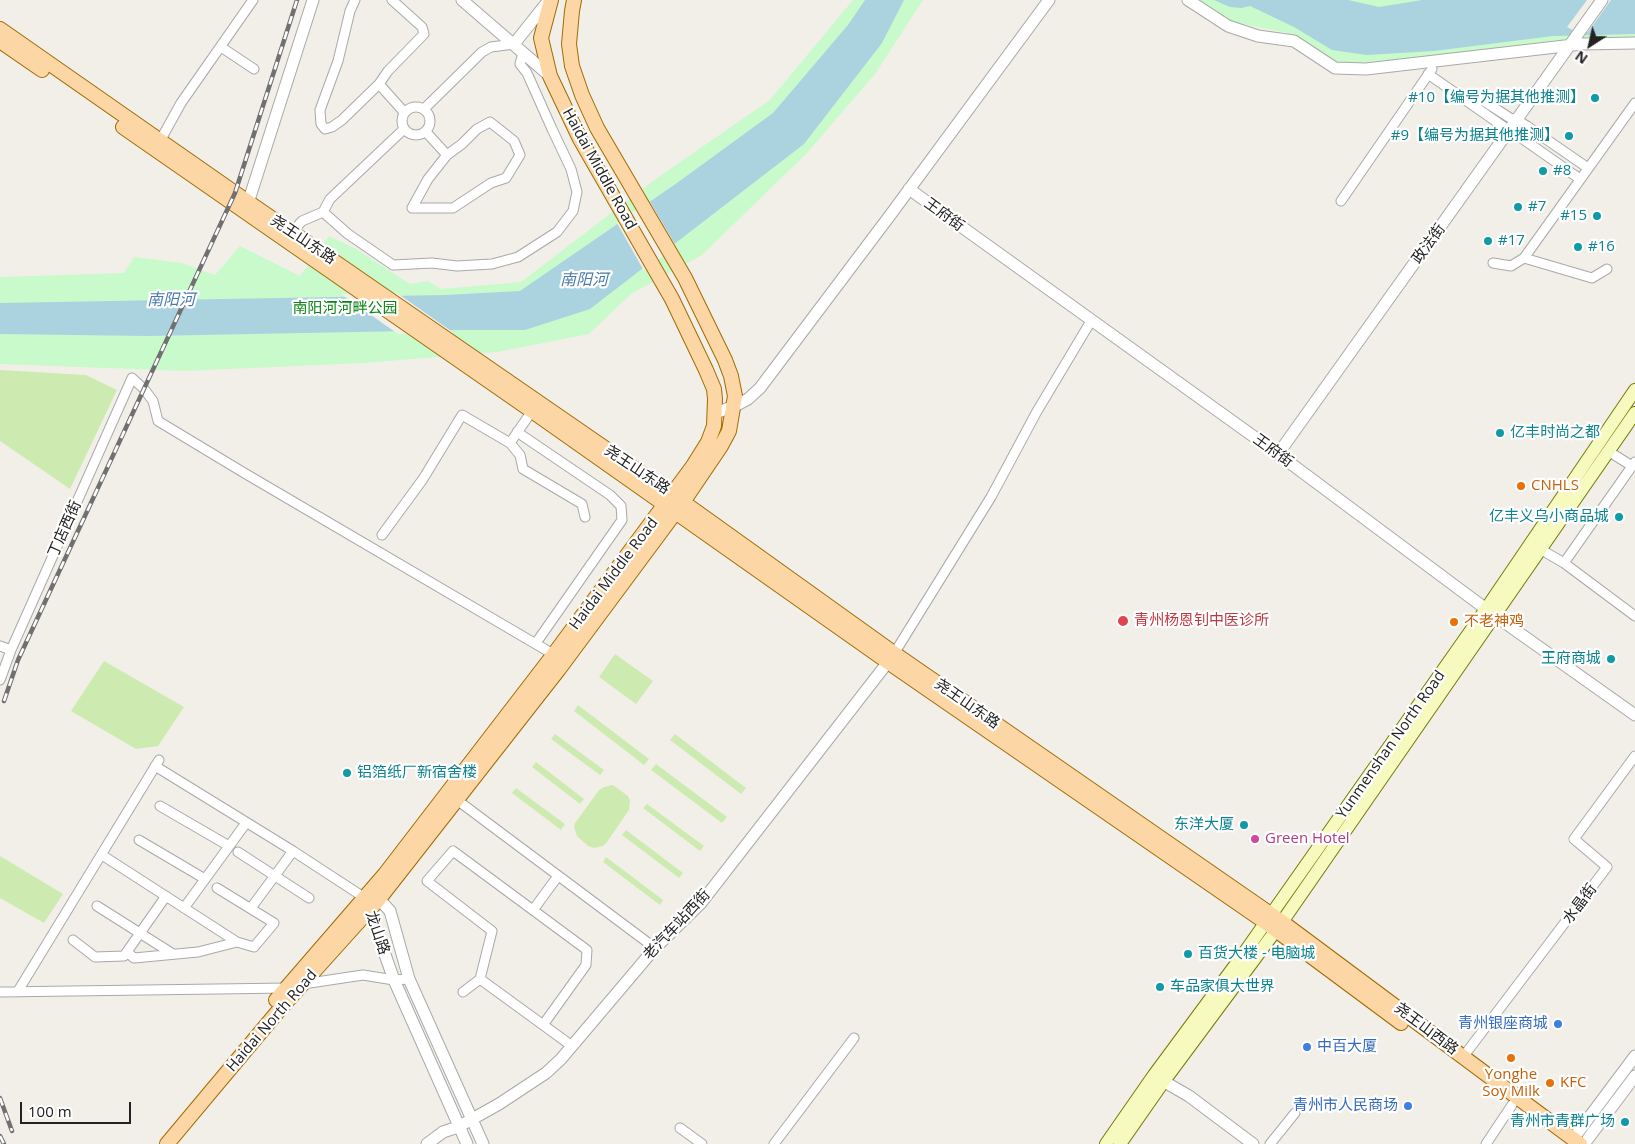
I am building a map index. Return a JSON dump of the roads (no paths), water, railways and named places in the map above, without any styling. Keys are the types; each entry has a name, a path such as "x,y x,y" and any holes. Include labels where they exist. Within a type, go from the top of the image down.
{"main road":[{"name":"Haidai Middle Road","path":"550,0 541,38 550,76 580,139 672,299 714,389 714,426 708,442 674,503"},
{"name":"Haidai Middle Road","path":"380,899 456,800 674,503 725,439 729,431 735,406 734,388 725,360 685,278 597,128 582,95 572,66 569,44 574,0"},
{"name":"尧王山东路","path":"0,29 292,232 303,246"},
{"name":"尧王山东路","path":"0,41 303,246 529,405 674,503 891,658 1274,922"},
{"name":"Yunmenshan North Road","path":"1106,1144 1159,1078 1274,922 1490,612 1635,390"},
{"name":"Yunmenshan North Road","path":"1490,612 1540,549 1635,412"},
{"name":"Haidai Middle Road","path":"367,904 391,866 560,658"},
{"name":"Haidai North Road","path":"163,1144 220,1069 286,988 367,904 380,899"},
{"name":"Haidai North Road","path":"167,1144 280,1008 303,984 367,904"},
{"name":"尧王山西路","path":"1274,922 1463,1057 1574,1143"},
{"name":"尧王山西路","path":"1274,922 1512,1105 1574,1143"},
{"name":"Yunmenshan North Road","path":"1120,1144 1159,1078"}],"street":[{"path":"160,141 181,103 253,0"},
{"path":"248,202 313,0"},
{"path":"355,0 350,11 338,61 320,110 321,124 325,129 332,127 342,120 379,84 388,71 424,34 422,27 392,0"},
{"path":"462,0 550,76"},
{"path":"424,109 482,52 491,47 514,44 550,0"},
{"path":"715,413 748,399 760,388 1049,0"},
{"path":"1188,0 1228,26 1258,36 1294,41 1335,68 1366,69 1570,45 1635,44"},
{"name":"政法街","path":"1278,454 1602,0"},
{"path":"221,47 254,69"},
{"path":"323,212 348,234 393,265 432,263 457,266 492,264 518,257 557,232 573,211 577,192 571,169 528,72 520,64 523,53"},
{"path":"1341,201 1438,60"},
{"path":"1428,74 1580,179"},
{"path":"379,84 404,112"},
{"path":"1472,104 1482,100 1510,118 1517,120 1588,168"},
{"path":"1492,263 1511,266 1524,258 1635,103"},
{"path":"415,107 424,109 430,120 426,132 413,136 403,130 401,120 404,112 415,107"},
{"path":"490,122 514,141 520,155 506,178 491,183 453,208 412,208 428,179 448,155 477,129 490,122"},
{"path":"292,232 302,221 323,212 330,199 403,130"},
{"path":"426,132 448,155"},
{"name":"王府街","path":"909,189 1278,454 1490,612 1635,715"},
{"path":"1524,258 1592,278 1607,269"},
{"path":"891,658 991,497 1036,412 1091,321"},
{"name":"丁店西街","path":"0,680 11,650 132,378 153,401 158,421 536,643"},
{"path":"510,443 529,405"},
{"path":"382,535 423,479 462,415 510,443 520,455 523,469 582,504 585,517"},
{"path":"517,432 610,496 621,506 622,520 536,643 560,658"},
{"path":"1564,563 1634,463 1608,452"},
{"path":"1540,549 1564,563 1635,616"},
{"path":"0,646 11,650"},
{"name":"老汽车站西街","path":"427,1144 443,1132 458,1127 499,1104 546,1073 572,1046 654,948 700,903 891,658"},
{"name":"水晶街","path":"1463,1057 1608,867 1574,839 1635,756"},
{"path":"18,991 157,763 246,823 293,851 367,904"},
{"path":"456,800 654,948"},
{"path":"160,806 229,846"},
{"path":"184,908 246,823"},
{"path":"139,840 205,879"},
{"path":"251,908 293,851"},
{"path":"463,992 480,979 492,930 427,881 453,851 587,950 586,965 542,1025"},
{"path":"238,852 309,898"},
{"path":"102,855 238,942 254,947 274,923 217,888"},
{"path":"533,910 558,876"},
{"path":"72,940 95,957 124,956 166,896"},
{"name":"龙山路","path":"380,899 390,911 409,979 483,1144"},
{"name":"龙山路","path":"367,904 394,980 467,1144"},
{"path":"97,906 173,954"},
{"path":"126,952 134,958 198,952 238,942"},
{"path":"0,992 286,988 363,975 394,980 409,979"},
{"path":"480,979 572,1046"},
{"path":"774,1144 854,1038"},
{"path":"1574,1143 1635,1056"},
{"path":"1574,1143 1635,1076"},
{"path":"1159,1078 1189,1096 1253,1144"},
{"path":"1486,1144 1512,1105"},
{"path":"1270,1144 1295,1113"},
{"path":"680,1128 702,1144"}],"water":[{"name":"南阳河","path":"865,0 904,0 882,43 804,144 590,309 525,330 148,336 0,334 0,303 445,295 520,291 677,183 773,113 848,25"},
{"path":"1214,0 1348,0 1379,7 1422,0 1635,0 1635,34 1553,36 1434,51 1367,55 1332,50 1294,27 1250,6 1241,8 1230,7"}],"railway":[{"path":"4,701 18,660 235,193 297,0"},
{"path":"0,1098 12,1131"},
{"path":"0,1136 4,1144"}],"place":[{"name":"#10【编号为据其他推测】","path":"1595,98"},
{"name":"#9【编号为据其他推测】","path":"1569,136"},
{"name":"#8","path":"1543,171"},
{"name":"#7","path":"1518,207"},
{"name":"#15","path":"1597,216"},
{"name":"#17","path":"1488,241"},
{"name":"#16","path":"1578,247"},
{"name":"亿丰时尚之都","path":"1500,433"},
{"name":"CNHLS","path":"1521,486"},
{"name":"亿丰义乌小商品城","path":"1619,517"},
{"name":"青州杨恩钊中医诊所","path":"1123,621"},
{"name":"不老神鸡","path":"1454,622"},
{"name":"王府商城","path":"1611,659"},
{"name":"铝箔纸厂新宿舍楼","path":"347,773"},
{"name":"东洋大厦","path":"1244,825"},
{"name":"Green Hotel","path":"1255,839"},
{"name":"百货大楼 - 电脑城","path":"1188,954"},
{"name":"车品家俱大世界","path":"1160,987"},
{"name":"青州银座商城","path":"1558,1024"},
{"name":"中百大厦","path":"1307,1047"},
{"name":"Yonghe Soy Milk","path":"1511,1058"},
{"name":"KFC","path":"1550,1083"},
{"name":"青州市人民商场","path":"1408,1106"},
{"name":"青州市青群广场","path":"1625,1122"}],"park label":[{"name":"南阳河河畔公园","path":"345,309"}]}
